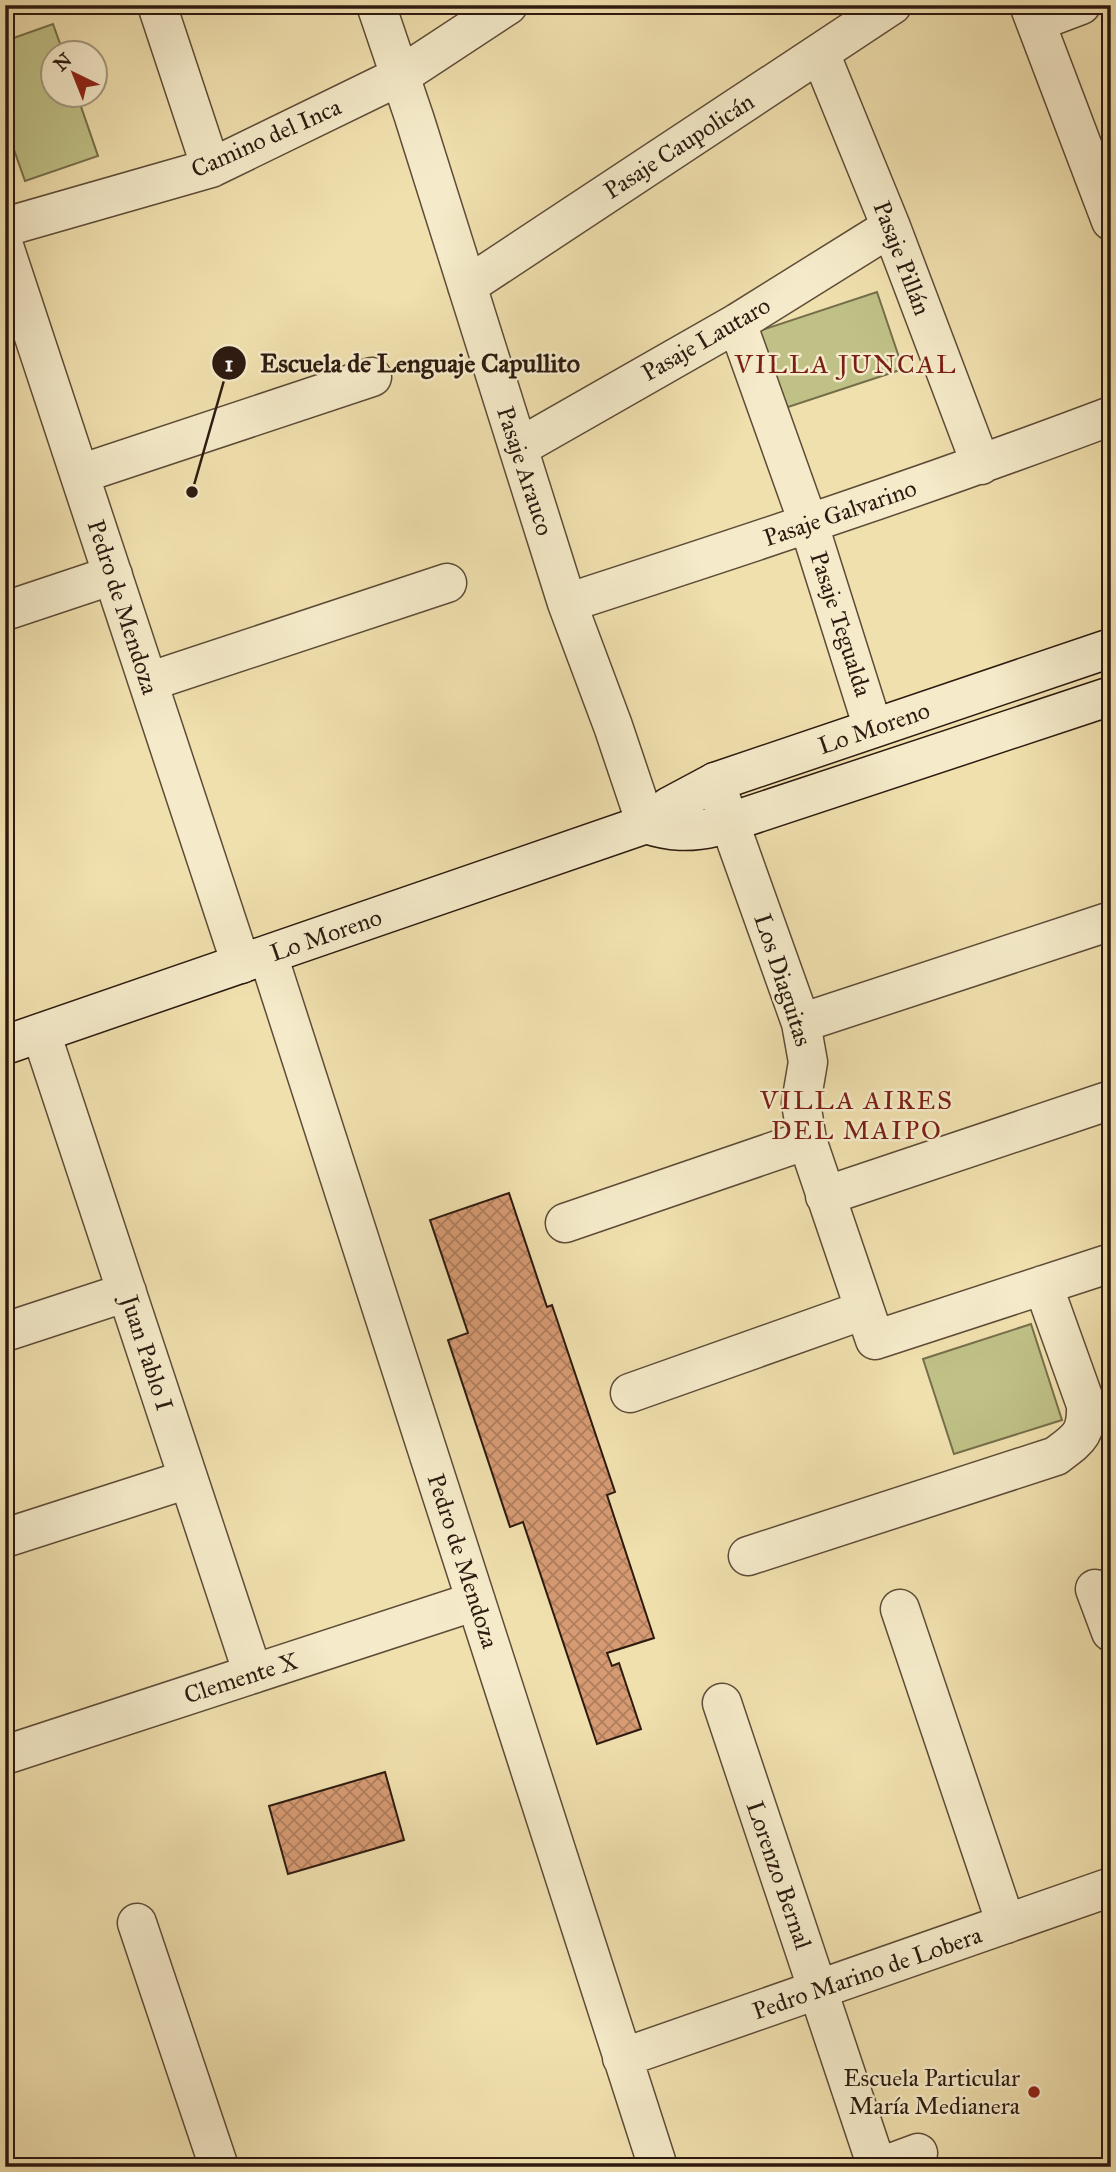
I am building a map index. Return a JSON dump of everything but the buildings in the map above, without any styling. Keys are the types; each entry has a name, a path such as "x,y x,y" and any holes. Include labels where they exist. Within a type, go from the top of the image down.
{"street":[{"path":"157,5 211,168"},
{"name":"Pasaje Arauco","path":"376,5 567,603 646,824"},
{"name":"Camino del Inca","path":"5,227 211,168 400,76 508,5"},
{"name":"Pasaje Caupolicán","path":"467,286 892,5"},
{"path":"1081,5 1032,14 1111,221"},
{"name":"Pasaje Pillán","path":"820,53 891,227 981,465"},
{"name":"Pasaje Lautaro","path":"518,448 737,323 891,227"},
{"name":"Pedro de Mendoza","path":"5,249 148,682 254,959 476,1601 658,2167"},
{"name":"Pasaje Tegualda","path":"737,323 809,525 873,728"},
{"path":"80,474 372,377"},
{"name":"Pasaje Galvarino","path":"567,603 809,525 1111,416"},
{"path":"5,611 113,575"},
{"path":"148,682 447,583"},
{"name":"Lo Moreno","path":"5,1045 646,824 670,806 715,782 1111,648"},
{"name":"Lo Moreno","path":"646,824 662,830 698,831 1111,696"},
{"name":"Los Diaguitas","path":"715,782 801,1023 808,1062 801,1103 807,1140 869,1325"},
{"path":"801,1023 1111,921"},
{"name":"Juan Pablo I","path":"41,1033 253,1674"},
{"path":"825,1196 1111,1100"},
{"path":"565,1223 807,1140"},
{"path":"630,1393 869,1325 1043,1285 1111,1263"},
{"path":"748,1556 1056,1457 1076,1441 1086,1423 1086,1405 1043,1285"},
{"path":"5,1332 127,1292"},
{"path":"5,1538 188,1479"},
{"path":"1095,1589 1111,1632"},
{"name":"Clemente X","path":"5,1755 476,1601"},
{"path":"900,1609 1006,1924"},
{"name":"Lorenzo Bernal","path":"722,1703 879,2167 918,2153"},
{"name":"Pedro Marino de Lobera","path":"622,2058 1111,1887"},
{"path":"137,1923 219,2167"}],"green space":[{"path":"53,24 58,38 38,38 38,108 81,108 98,156 25,181 5,124 5,41"},
{"path":"877,292 903,369 779,410 753,333"},
{"path":"1031,1324 1062,1420 954,1454 923,1359"}],"place":[{"name":"Escuela de Lenguaje Capullito","path":"192,492"},
{"name":"Escuela Particular María Medianera","path":"1034,2092"}],"district":[{"name":"VILLA JUNCAL","path":"846,364"},
{"name":"VILLA AIRES DEL MAIPO","path":"857,1115"}]}
